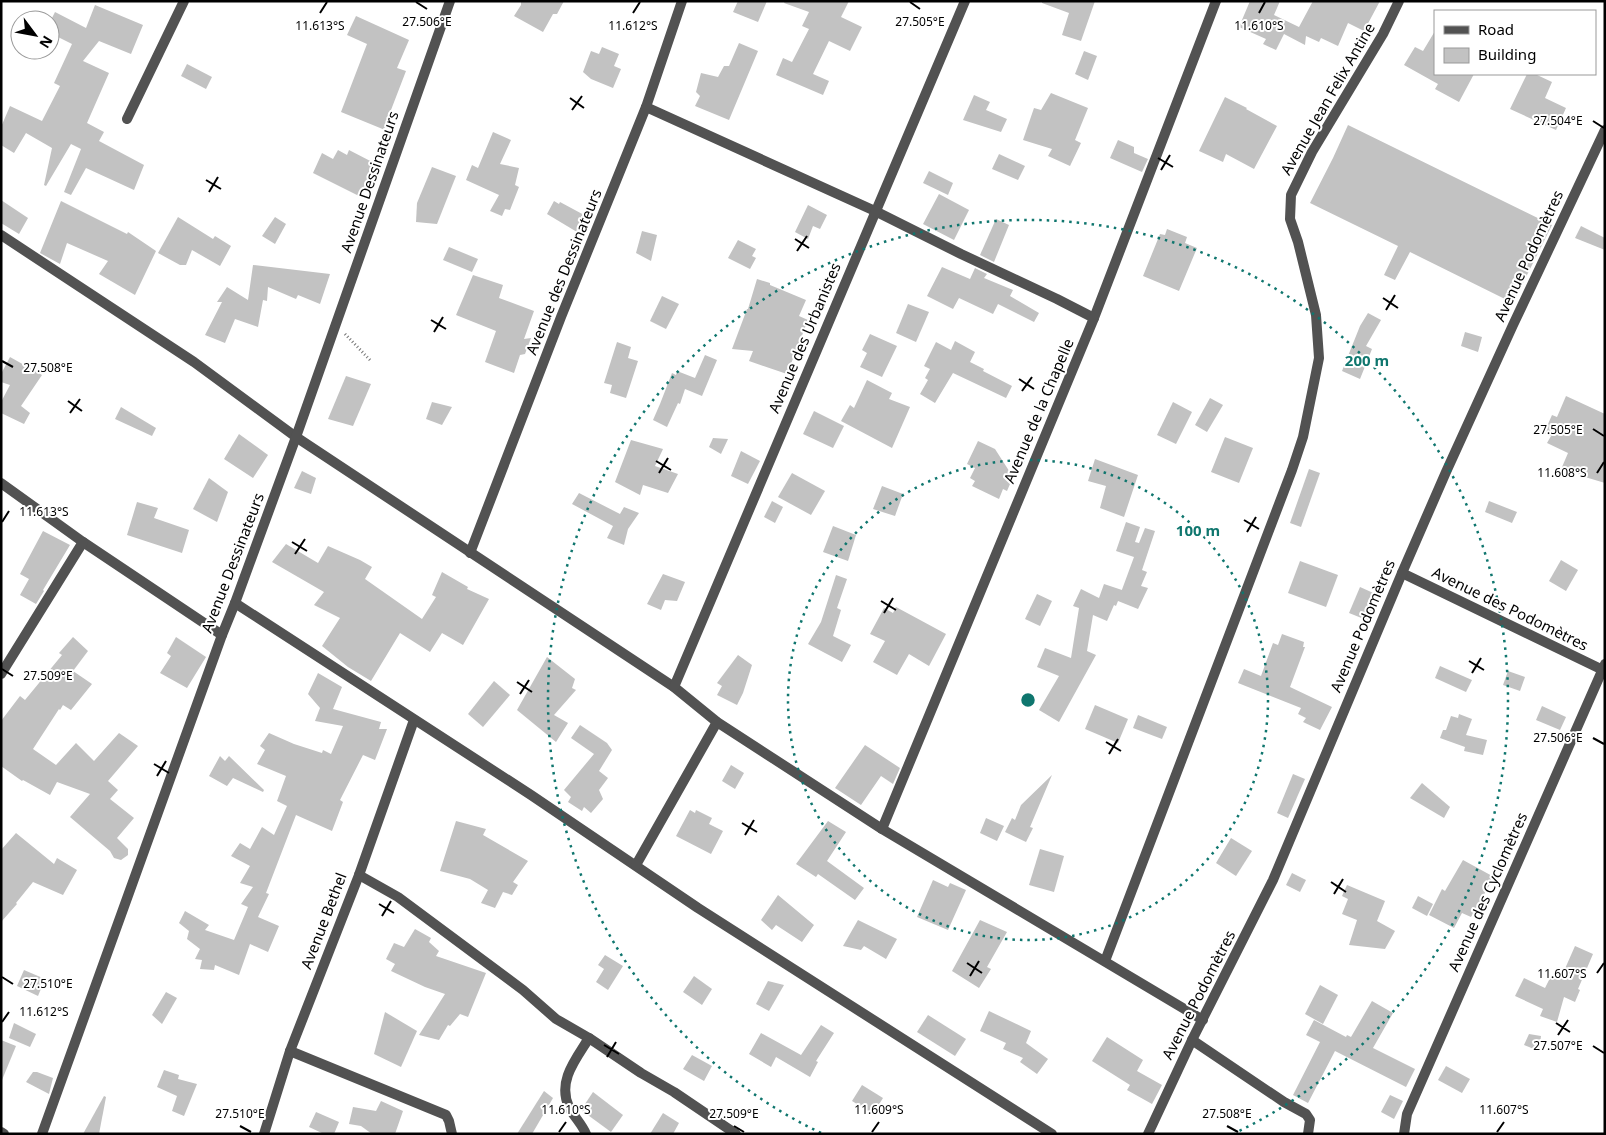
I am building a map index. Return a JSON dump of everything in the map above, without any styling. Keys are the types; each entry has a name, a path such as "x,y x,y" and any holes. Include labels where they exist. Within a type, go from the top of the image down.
{"street":[{"path":"127,120 184,1"},
{"name":"Avenue Dessinateurs","path":"42,1134 222,635 236,603 296,437 450,1"},
{"name":"Avenue des Dessinateurs","path":"470,553 561,317 646,107 682,1"},
{"name":"Avenue des Urbanistes","path":"674,687 965,1"},
{"name":"Avenue de la Chapelle","path":"882,829 1094,318 1216,1"},
{"name":"Avenue Jean Felix Antine","path":"1105,961 1303,437 1319,358 1316,315 1298,242 1290,219 1291,195 1312,152 1383,34 1399,1"},
{"path":"646,107 875,210 1094,318"},
{"name":"Avenue Podomètres","path":"1148,1134 1192,1040 1273,880 1402,573 1513,325 1605,130"},
{"path":"1,235 194,362 296,437 674,687 717,722 882,829 1203,1020"},
{"path":"1,483 82,542 222,635"},
{"path":"1,674 82,542"},
{"name":"Avenue des Podomètres","path":"1402,573 1604,669"},
{"path":"236,603 636,865 698,908 1052,1134"},
{"name":"Avenue des Cyclomètres","path":"1404,1134 1407,1114 1604,669"},
{"name":"Avenue Bethel","path":"264,1134 290,1051 359,875 414,720"},
{"path":"636,865 717,722"},
{"path":"359,875 398,897 523,990 556,1019 589,1038 640,1073 674,1092 736,1134"},
{"path":"586,1134 584,1127 569,1106 566,1098 565,1083 568,1074 589,1038"},
{"path":"1192,1040 1284,1102 1306,1114 1310,1120 1308,1134"},
{"path":"290,1051 446,1115 452,1134"}],"path":[{"path":"336,325 371,361"}],"building":[{"path":"521,1 564,1 557,14 553,14 543,32 514,16 521,5"},
{"path":"738,1 767,1 758,22 733,12"},
{"path":"785,1 849,1 841,17 862,27 850,51 829,41 813,74 829,81 823,95 776,75 783,58 792,62 809,29 802,26 809,12 784,3"},
{"path":"1042,1 1095,1 1081,41 1062,35 1069,13 1042,3"},
{"path":"1250,1 1280,1 1274,15 1299,27 1313,1 1380,1 1364,31 1348,23 1338,46 1321,38 1319,42 1306,36 1305,45 1284,34 1276,50 1263,44 1266,39 1239,27"},
{"path":"95,5 143,25 131,54 99,41 83,61 109,73 87,123 104,132 99,141 144,165 134,190 86,168 71,195 64,192 81,149 71,144 46,186 44,185 52,148 26,133 14,153 1,145 1,127 10,106 42,121 60,86 54,83 72,44 60,38 60,15 86,28"},
{"path":"356,16 409,40 397,68 406,71 385,130 341,112 367,44 347,35"},
{"path":"1434,33 1434,75 1473,75 1459,102 1435,89 1438,84 1404,65 1415,47 1423,51"},
{"path":"739,43 758,51 729,120 695,106 700,96 696,92 701,73 718,77 724,66 729,66"},
{"path":"602,47 619,54 614,66 621,69 613,88 591,79 583,72 591,51 599,54"},
{"path":"1084,51 1097,56 1088,80 1075,74"},
{"path":"187,64 212,77 206,89 181,76"},
{"path":"1527,75 1537,75 1552,82 1545,98 1566,108 1556,130 1510,109"},
{"path":"1051,93 1088,108 1075,140 1081,143 1070,166 1048,156 1052,149 1023,140 1034,108 1041,110"},
{"path":"974,95 990,102 986,110 1007,119 1001,132 963,120"},
{"path":"1225,97 1277,126 1254,169 1226,154 1223,162 1199,151"},
{"path":"1348,125 1552,225 1513,303 1410,252 1395,280 1384,275 1398,246 1310,203"},
{"path":"493,132 511,140 500,164 519,168 515,185 519,187 510,210 505,209 502,216 490,211 499,195 466,180 472,165 478,168"},
{"path":"1118,140 1134,147 1134,153 1148,159 1142,172 1110,158"},
{"path":"338,150 347,155 349,150 378,165 361,197 313,173 322,153 333,159"},
{"path":"999,154 1025,166 1018,180 992,169"},
{"path":"432,167 456,176 437,224 416,222 417,203"},
{"path":"929,171 953,183 948,195 923,183"},
{"path":"939,194 969,210 954,240 923,224"},
{"path":"1,200 28,218 19,234 1,223"},
{"path":"61,201 127,234 128,232 156,251 135,295 99,274 108,261 67,243 60,264 40,253"},
{"path":"554,201 559,204 560,202 586,216 577,232 547,214"},
{"path":"808,205 827,215 820,229 813,226 808,239 795,232"},
{"path":"178,217 213,239 215,236 231,246 220,266 192,250 186,265 180,265 158,253"},
{"path":"275,217 286,224 275,244 262,236"},
{"path":"996,219 1009,225 994,262 980,255"},
{"path":"1581,226 1605,238 1605,250 1575,238"},
{"path":"1167,229 1187,237 1185,243 1197,248 1179,291 1143,276 1160,234 1165,235"},
{"path":"642,231 657,235 651,261 636,253"},
{"path":"738,240 756,249 752,256 756,258 750,269 728,258"},
{"path":"449,247 478,259 472,272 443,260"},
{"path":"253,265 330,274 320,304 298,295 296,299 268,287 267,301 263,300 258,327 235,319 225,343 205,335 222,302 217,302 227,287 248,300"},
{"path":"942,267 970,279 975,268 987,274 984,278 1013,290 1010,296 1039,313 1034,322 998,304 993,314 959,298 953,309 927,296"},
{"path":"473,275 503,285 499,298 534,311 524,339 531,338 525,354 520,355 514,373 485,362 496,331 456,315"},
{"path":"757,279 806,300 799,316 808,320 787,374 749,361 753,351 732,349 748,309"},
{"path":"662,296 679,304 666,329 650,321"},
{"path":"908,304 929,312 916,342 896,333"},
{"path":"1368,313 1381,320 1366,346 1372,349 1360,379 1342,371 1360,326"},
{"path":"1465,332 1482,337 1478,352 1461,346"},
{"path":"870,334 897,346 882,377 860,367 867,353 862,350"},
{"path":"955,341 975,352 970,362 1012,386 1006,398 953,373 935,403 920,394 928,380 925,378 930,369 924,366 936,342 951,350"},
{"path":"617,342 631,347 628,358 638,361 626,398 610,393 612,385 604,383"},
{"path":"705,355 717,360 702,396 685,389 680,404 678,403 667,427 653,420 672,373 676,375 677,371 695,378"},
{"path":"10,357 42,375 21,406 30,413 24,424 1,413 1,402 10,385 1,382 1,374"},
{"path":"346,376 371,384 353,426 328,419"},
{"path":"867,380 892,393 889,399 910,407 892,448 841,421 850,405 854,408"},
{"path":"1566,396 1605,414 1605,483 1562,467 1568,453 1547,443 1551,436 1544,433 1552,415 1557,417"},
{"path":"1210,398 1223,405 1207,432 1195,425"},
{"path":"432,402 452,407 442,425 426,419"},
{"path":"1173,402 1192,412 1176,444 1157,435"},
{"path":"121,407 156,428 152,436 115,419"},
{"path":"814,411 844,426 833,448 803,434"},
{"path":"239,434 268,455 253,478 224,459"},
{"path":"1225,437 1253,448 1239,483 1211,472"},
{"path":"713,438 728,439 721,454 709,447"},
{"path":"631,440 663,449 655,466 678,474 668,493 643,485 640,495 615,482"},
{"path":"978,441 995,449 1013,477 1007,491 1003,489 999,499 972,486 975,481 970,478 975,468 967,464"},
{"path":"741,451 760,461 748,484 731,476"},
{"path":"1095,459 1138,475 1124,517 1100,508 1106,486 1088,481"},
{"path":"1309,469 1320,473 1301,527 1290,523"},
{"path":"302,471 316,478 311,494 294,488"},
{"path":"792,473 825,491 811,515 778,497"},
{"path":"209,478 228,492 217,522 193,509"},
{"path":"882,486 903,494 895,516 873,509"},
{"path":"579,493 620,514 624,507 639,513 628,529 624,545 607,538 613,526 572,504"},
{"path":"772,501 783,507 775,523 764,517"},
{"path":"1489,501 1517,512 1512,523 1485,512"},
{"path":"137,502 158,508 154,518 189,530 182,553 127,535"},
{"path":"1126,522 1140,527 1135,542 1139,543 1145,528 1155,531 1142,570 1147,572 1141,586 1148,588 1138,609 1118,601 1116,606 1114,605 1107,621 1093,615 1087,651 1096,655 1059,722 1039,710 1059,676 1037,667 1045,648 1071,658 1079,608 1073,606 1081,589 1099,598 1104,584 1122,590 1134,557 1116,551"},
{"path":"833,526 856,535 848,561 823,552"},
{"path":"43,531 70,545 36,604 20,595 29,579 20,574"},
{"path":"286,544 318,563 328,546 360,560 372,567 365,579 422,619 436,597 432,595 442,572 468,587 467,589 489,599 463,645 442,633 430,652 400,633 371,681 348,667 322,646 340,618 314,605 324,592 272,562"},
{"path":"1561,560 1578,570 1566,591 1549,581"},
{"path":"1300,561 1338,575 1326,607 1288,593"},
{"path":"663,574 685,582 677,601 665,600 661,610 647,604"},
{"path":"836,575 847,579 837,608 841,610 833,636 851,645 842,662 808,644 821,622"},
{"path":"1360,587 1380,596 1369,621 1349,613"},
{"path":"1037,594 1052,601 1040,626 1025,619"},
{"path":"896,607 946,634 929,666 909,654 897,675 873,662 885,641 870,634 884,608 893,613"},
{"path":"1282,634 1304,642 1303,647 1305,647 1290,687 1332,707 1320,730 1303,722 1306,718 1298,714 1301,708 1238,683 1244,669 1261,676 1273,643 1278,645"},
{"path":"73,637 88,651 73,671 92,684 71,710 63,705 59,709 33,749 56,765 76,743 94,761 119,733 138,746 108,781 118,790 110,799 134,818 117,838 128,849 128,855 121,860 114,858 110,851 70,817 90,794 57,782 50,795 22,781 1,766 1,721 20,696 25,700 62,655 59,653"},
{"path":"176,637 206,657 187,688 160,673 171,656 167,653"},
{"path":"738,655 752,665 737,705 717,695 722,686 717,683"},
{"path":"547,657 575,679 572,688 576,690 554,715 568,723 556,742 517,710"},
{"path":"1440,666 1472,680 1466,692 1435,678"},
{"path":"1508,671 1525,677 1520,691 1503,685"},
{"path":"318,673 342,687 333,709 381,722 379,729 387,729 375,760 363,755 340,800 343,802 332,831 296,815 266,893 269,894 258,917 279,926 268,952 250,944 239,975 215,965 214,970 200,969 202,960 195,959 200,949 187,939 189,931 179,923 185,911 209,925 205,930 234,940 248,907 241,904 253,887 240,883 250,866 231,856 240,843 250,849 262,827 274,835 287,806 277,801 286,776 257,764 265,750 260,746 269,733 294,744 322,753 323,750 331,754 343,726 315,721 320,708 308,694"},
{"path":"494,681 510,695 483,727 468,714"},
{"path":"1095,705 1128,719 1118,743 1085,729"},
{"path":"1542,706 1566,717 1560,730 1536,720"},
{"path":"1459,714 1472,719 1466,735 1487,740 1483,755 1464,751 1465,747 1440,738 1443,730 1446,730 1451,716 1458,718"},
{"path":"1138,715 1167,727 1162,739 1133,728"},
{"path":"580,725 607,743 612,750 599,771 608,778 599,790 603,799 591,813 584,807 582,811 568,802 571,797 564,790 594,754 571,738"},
{"path":"865,745 900,768 893,784 881,776 861,805 835,788"},
{"path":"220,756 225,761 229,756 264,790 263,792 233,778 227,786 209,776"},
{"path":"731,765 744,773 735,789 722,781"},
{"path":"1293,774 1305,779 1288,818 1277,813"},
{"path":"1052,775 1030,827 1033,828 1026,842 1005,832 1012,818 1015,820 1021,805"},
{"path":"1422,783 1450,807 1444,818 1410,798"},
{"path":"690,810 695,813 696,810 712,818 709,824 723,831 711,854 676,836"},
{"path":"986,818 1004,826 997,841 980,833"},
{"path":"456,821 486,829 483,835 528,861 513,882 518,885 512,895 503,892 495,908 481,903 488,890 470,879 440,871"},
{"path":"828,821 846,832 827,861 864,888 855,900 818,874 816,877 796,864"},
{"path":"16,833 54,864 57,858 77,870 63,895 33,882 1,922 1,850"},
{"path":"1231,838 1252,851 1236,876 1216,863"},
{"path":"1040,849 1064,856 1054,892 1029,885"},
{"path":"1463,860 1494,877 1471,917 1462,913 1454,928 1429,915 1442,889 1445,891"},
{"path":"1292,873 1306,880 1300,892 1286,885"},
{"path":"933,880 948,887 950,883 966,890 948,930 917,917"},
{"path":"1347,885 1385,901 1377,921 1395,931 1385,949 1349,945 1357,920 1342,914 1348,899 1342,896"},
{"path":"778,895 814,925 802,942 776,925 772,930 761,920"},
{"path":"1418,896 1433,904 1427,916 1412,908"},
{"path":"858,920 897,939 886,959 864,946 861,950 843,946"},
{"path":"980,920 1007,932 987,967 991,969 979,988 952,971"},
{"path":"415,929 431,938 429,942 439,951 436,956 486,973 468,1017 460,1014 450,1026 448,1025 439,1040 419,1035 445,994 391,971 395,964 386,959 394,943 404,947"},
{"path":"1575,946 1593,954 1578,989 1580,990 1575,1002 1564,997 1557,1022 1540,1016 1543,1009 1515,996 1524,978 1545,988 1551,976 1560,980"},
{"path":"605,955 623,966 608,990 596,982 604,969 598,965"},
{"path":"24,970 45,979 38,996 17,986"},
{"path":"694,976 712,989 702,1005 683,992"},
{"path":"768,981 784,985 769,1011 756,1004"},
{"path":"1320,985 1338,995 1323,1024 1305,1014"},
{"path":"166,992 177,998 162,1024 152,1015"},
{"path":"1372,1001 1393,1013 1373,1048 1415,1069 1406,1087 1335,1051 1308,1103 1293,1095 1320,1042 1306,1035 1314,1020 1346,1037 1347,1035 1351,1037"},
{"path":"989,1011 1031,1031 1026,1043 1048,1059 1037,1074 1020,1062 1023,1058 1003,1049 1006,1043 980,1031"},
{"path":"385,1012 417,1031 401,1067 374,1054"},
{"path":"928,1015 966,1039 955,1056 917,1032"},
{"path":"14,1023 36,1034 30,1047 9,1038"},
{"path":"821,1025 834,1033 816,1061 818,1062 810,1077 776,1057 771,1067 749,1054 761,1033 801,1055"},
{"path":"1529,1034 1541,1036 1539,1051 1524,1045"},
{"path":"1107,1037 1143,1060 1137,1071 1162,1085 1152,1104 1127,1090 1130,1085 1092,1061"},
{"path":"1,1040 16,1046 2,1080 1,1080"},
{"path":"692,1055 712,1066 704,1081 683,1069"},
{"path":"1446,1066 1470,1079 1462,1093 1438,1080"},
{"path":"164,1070 179,1075 178,1079 197,1084 184,1116 172,1111 177,1096 157,1087"},
{"path":"33,1072 53,1078 49,1094 26,1082"},
{"path":"862,1085 883,1098 873,1114 852,1101"},
{"path":"544,1091 553,1098 532,1134 517,1134"},
{"path":"593,1092 623,1115 611,1132 581,1110"},
{"path":"1390,1095 1403,1101 1394,1119 1381,1112"},
{"path":"104,1096 106,1097 99,1134 83,1134"},
{"path":"381,1101 403,1111 395,1134 372,1134 361,1126 349,1124 353,1107 376,1111"},
{"path":"316,1112 339,1122 334,1134 324,1134 309,1127"},
{"path":"663,1113 679,1123 673,1134 650,1134"}]}
